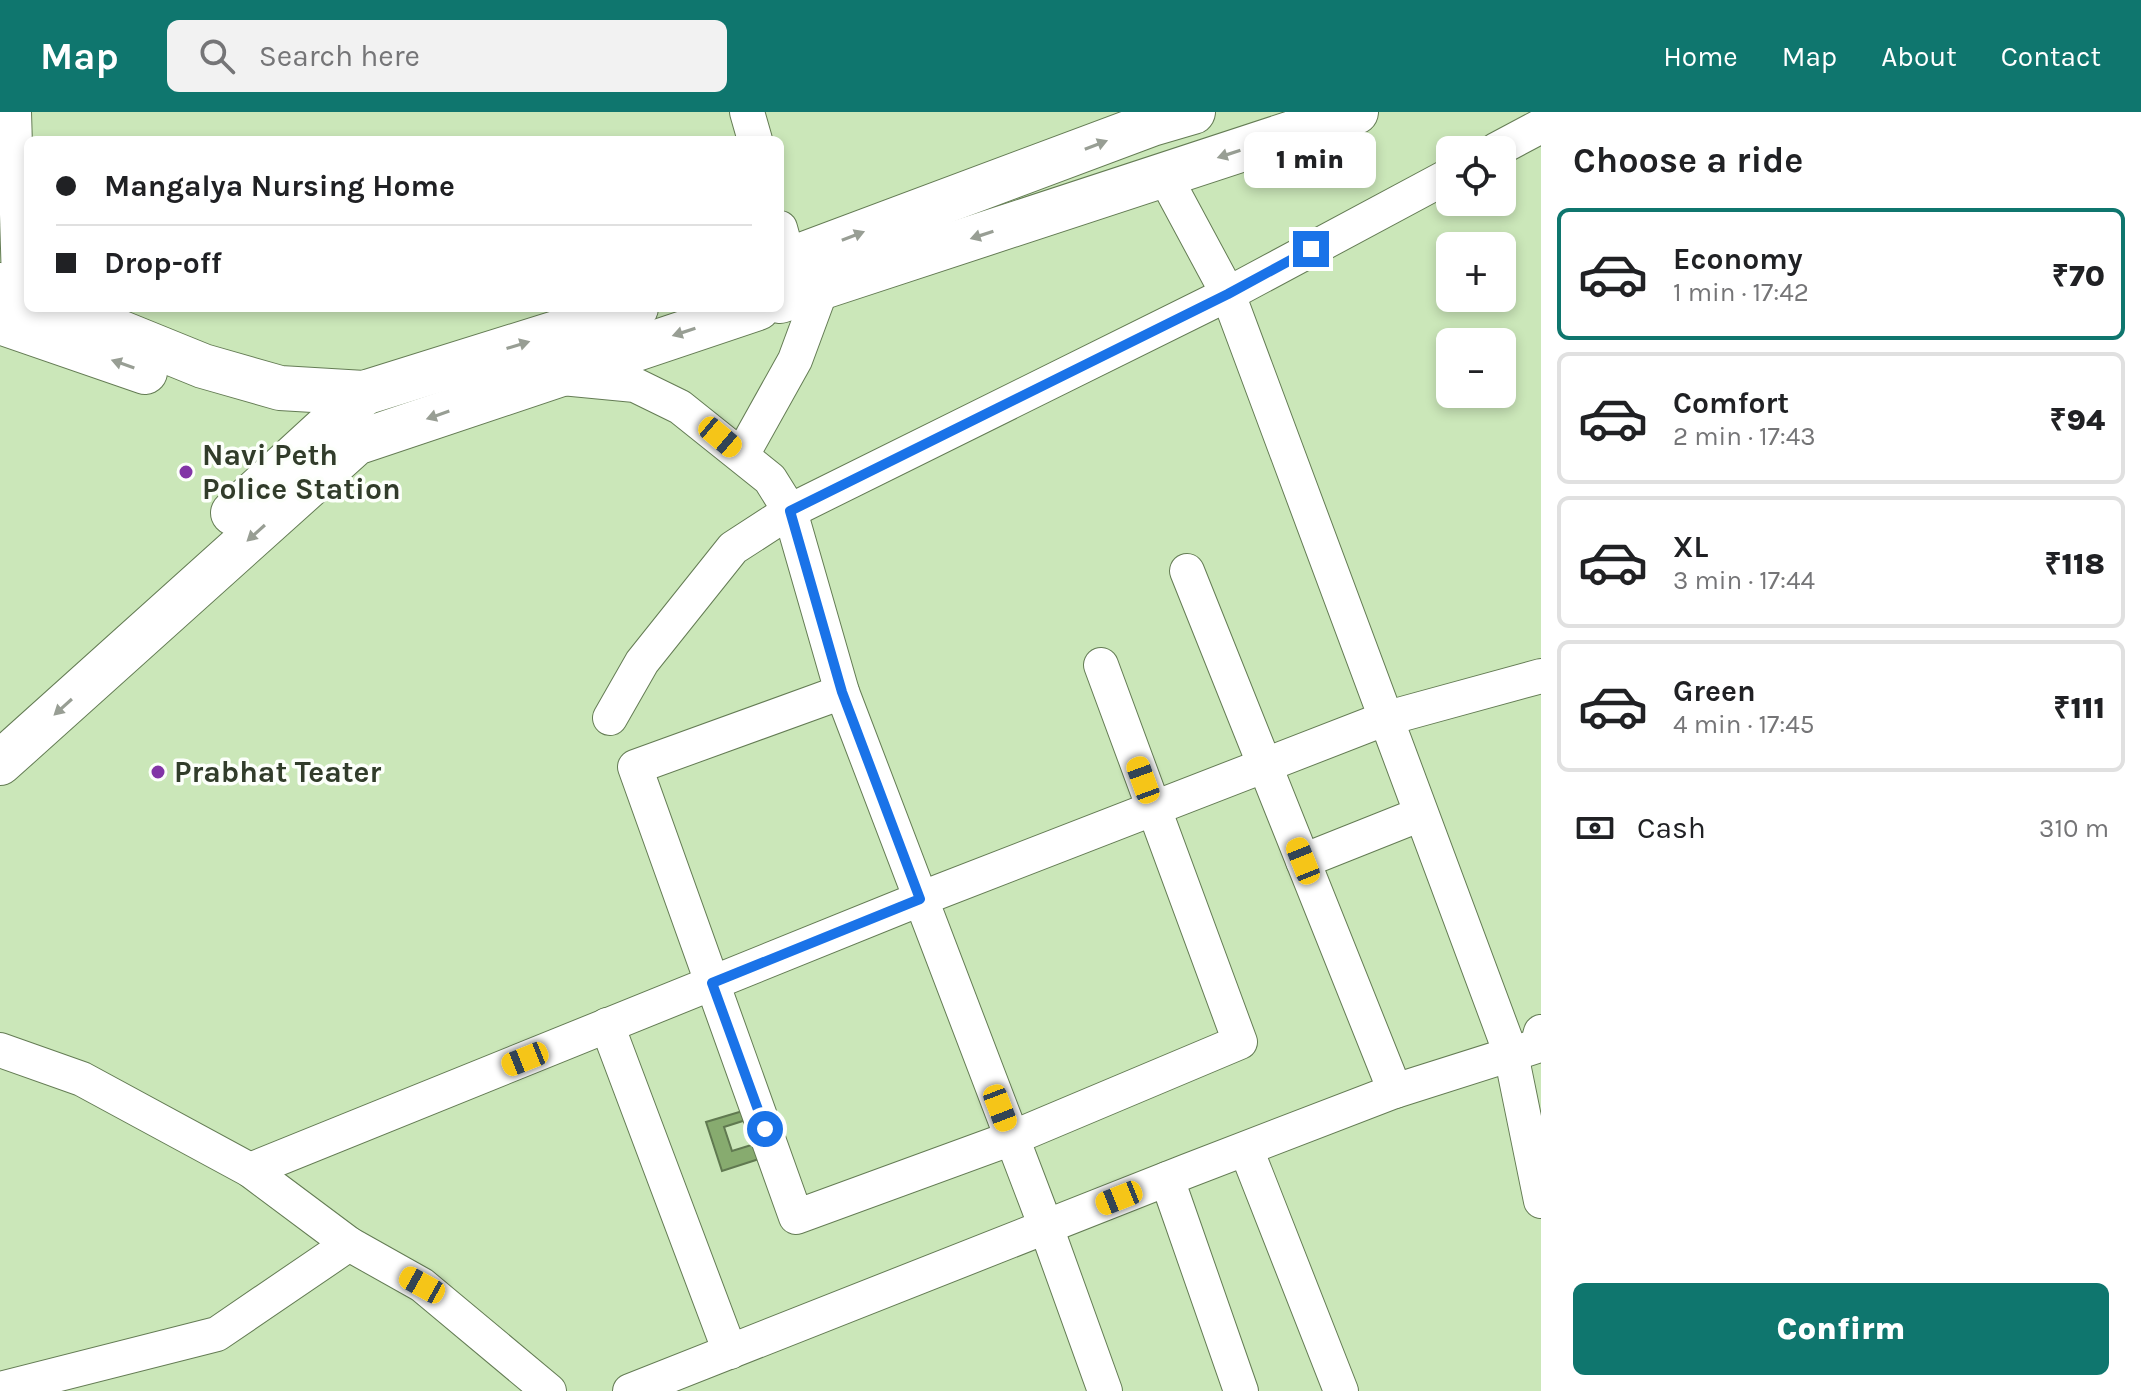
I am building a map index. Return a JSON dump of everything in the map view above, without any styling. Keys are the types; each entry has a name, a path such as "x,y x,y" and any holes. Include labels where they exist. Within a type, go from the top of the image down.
{"main road":[{"path":"790,268 1152,124 1193,112"},
{"path":"790,268 1164,175 1356,112"},
{"path":"32,312 339,438"},
{"path":"70,312 203,366 280,388 364,393 623,312"},
{"path":"0,722 339,438 549,377 746,312"},
{"path":"0,763 339,438 364,393"}],"street":[{"path":"13,304 14,112"},
{"path":"747,112 754,136"},
{"path":"1516,139 1541,126"},
{"path":"1164,175 1228,294 1421,814 1532,1044 1541,1201"},
{"path":"610,718 642,662 733,548 790,511 1228,294 1436,183"},
{"path":"742,455 795,360 790,268"},
{"path":"549,377 635,385 680,407 770,479 790,511 842,692 1046,1227 1105,1391"},
{"path":"1187,571 1395,1091"},
{"path":"842,692 635,767 796,1217 1012,1138 1240,1042 1101,665"},
{"path":"250,1170 920,899 1384,719 1541,676"},
{"path":"1303,861 1421,814"},
{"path":"607,1025 730,1352"},
{"path":"630,1391 1395,1091 1532,1044"},
{"path":"0,1050 82,1079 250,1170 349,1244 422,1285 549,1391"},
{"path":"1246,1149 1341,1391"},
{"path":"1167,1179 1241,1391"},
{"path":"0,1389 217,1334 349,1244"}],"building":[{"path":"746,1110 749,1119 724,1127 732,1151 761,1142 765,1157 722,1171 706,1122"}],"place":[{"name":"Navi Peth Police Station","path":"186,472"},
{"name":"Prabhat Teater","path":"158,772"}],"route":[{"path":"765,1129 712,983 920,899 842,692 790,511 1228,294 1311,249"}]}
